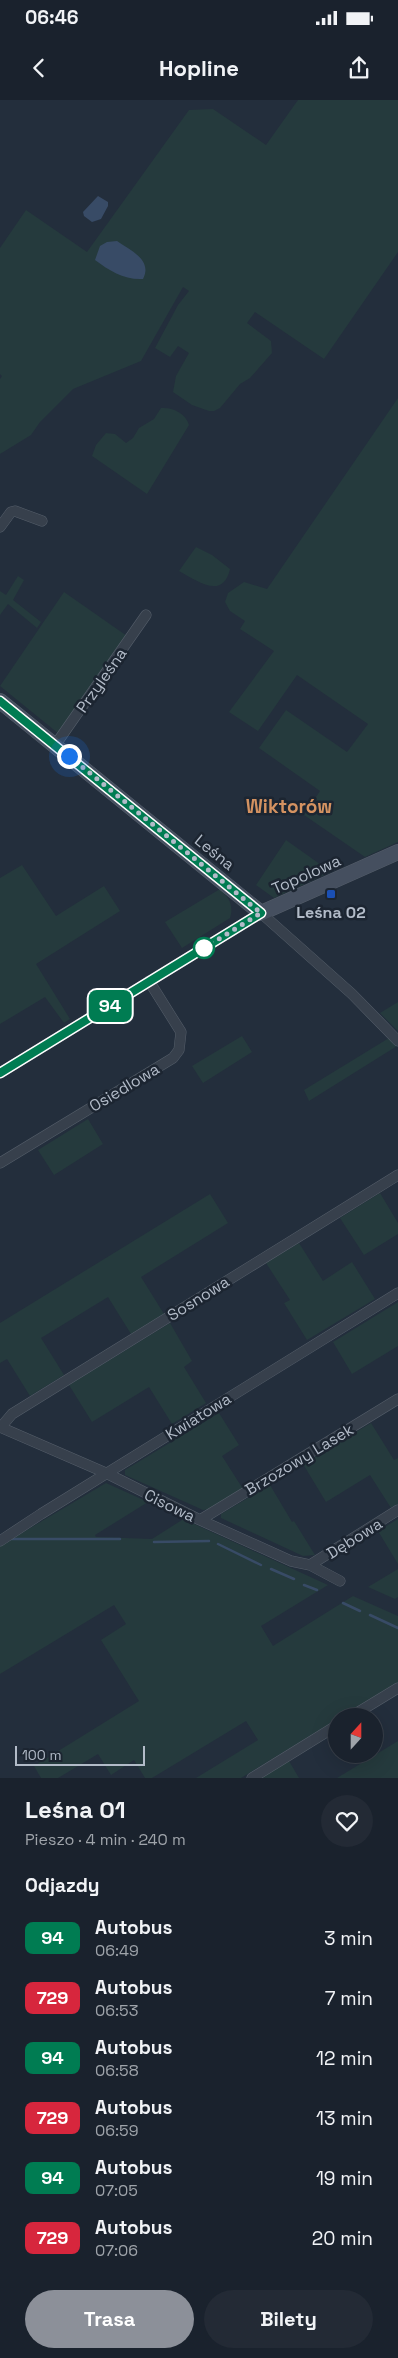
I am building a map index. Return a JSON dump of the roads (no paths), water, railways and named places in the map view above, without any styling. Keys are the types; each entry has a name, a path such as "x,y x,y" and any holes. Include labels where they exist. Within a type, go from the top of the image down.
{"street":[{"path":"0,527 11,512 14,511 42,521"},
{"name":"Przyleśna","path":"56,744 146,615"},
{"name":"Leśna","path":"0,701 56,744 261,913 352,994 398,1041"},
{"name":"Topolowa","path":"0,1073 261,913 398,852"},
{"name":"Osiedlowa","path":"0,1163 173,1058 179,1050 181,1032 149,982"},
{"name":"Sosnowa","path":"1,1427 12,1414 398,1174"},
{"name":"Kwiatowa","path":"0,1541 106,1473 398,1293"},
{"name":"Brzozowy Lasek","path":"200,1520 398,1399"},
{"name":"Cisowa","path":"1,1427 106,1473 200,1520 291,1561 310,1565 340,1581"},
{"name":"Dębowa","path":"310,1565 398,1510"},
{"path":"365,1708 398,1688"},
{"path":"252,1778 328,1731"}],"water":[{"path":"98,196 108,202 108,206 101,219 92,222 84,216 83,212"},
{"path":"117,241 134,252 143,261 145,272 143,279 130,278 118,274 95,260 100,246 107,242"}],"waterway":[{"path":"9,1539 120,1539"},
{"path":"154,1542 209,1541"},
{"path":"218,1544 261,1565"},
{"path":"271,1569 294,1579"},
{"path":"304,1585 317,1590"},
{"path":"343,1603 360,1611"},
{"path":"370,1615 398,1628"}],"place":[{"name":"Leśna 02","path":"331,894"}],"district":[{"name":"Wiktorów","path":"289,806"}]}
